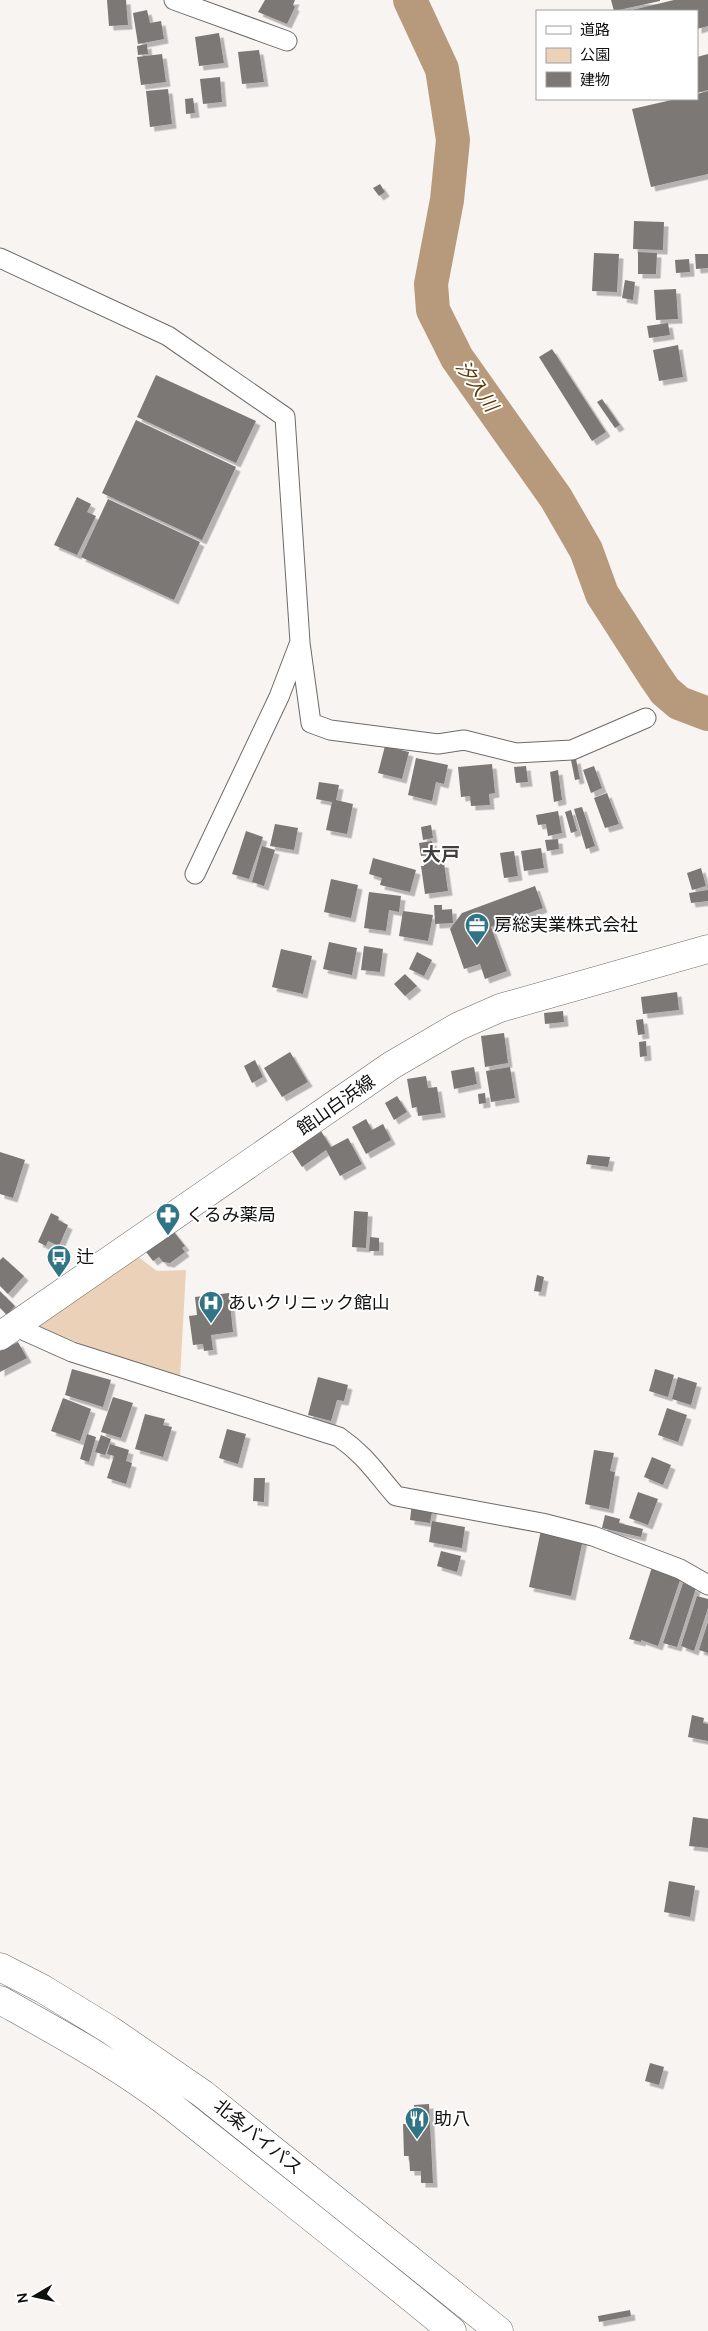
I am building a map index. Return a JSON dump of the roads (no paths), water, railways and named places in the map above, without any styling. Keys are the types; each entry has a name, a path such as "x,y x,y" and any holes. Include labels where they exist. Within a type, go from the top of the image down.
{"main road":[{"name":"館山白浜線","path":"7,1331 392,1066 459,1026 500,1008 708,949"},
{"name":"北条バイパス","path":"0,1967 43,1989 110,2030 203,2094 499,2331"},
{"name":"北条バイパス","path":"0,2000 111,2065 174,2108 390,2278 452,2331"}],"street":[{"path":"174,0 288,41"},
{"path":"0,258 168,336 285,417 300,642 311,723 330,730 438,744 464,740 516,753 572,750 646,718"},
{"path":"195,874 279,697 300,642"},
{"path":"7,1331 339,1437 356,1448 371,1463 396,1496 542,1523 593,1536 680,1569 708,1585"}],"waterway":[{"name":"汐入川","path":"410,0 442,69 453,140 447,200 431,284 433,310 457,358 556,498 586,550 602,594 654,675 665,691 679,703 708,714"}],"place":[{"name":"房総実業株式会社","path":"477,946"},
{"name":"くるみ薬局","path":"168,1236"},
{"name":"辻","path":"59,1278"},
{"name":"あいクリニック館山","path":"211,1324"},
{"name":"助八","path":"417,2140"}],"district":[{"name":"大戸","path":"441,854"}]}
